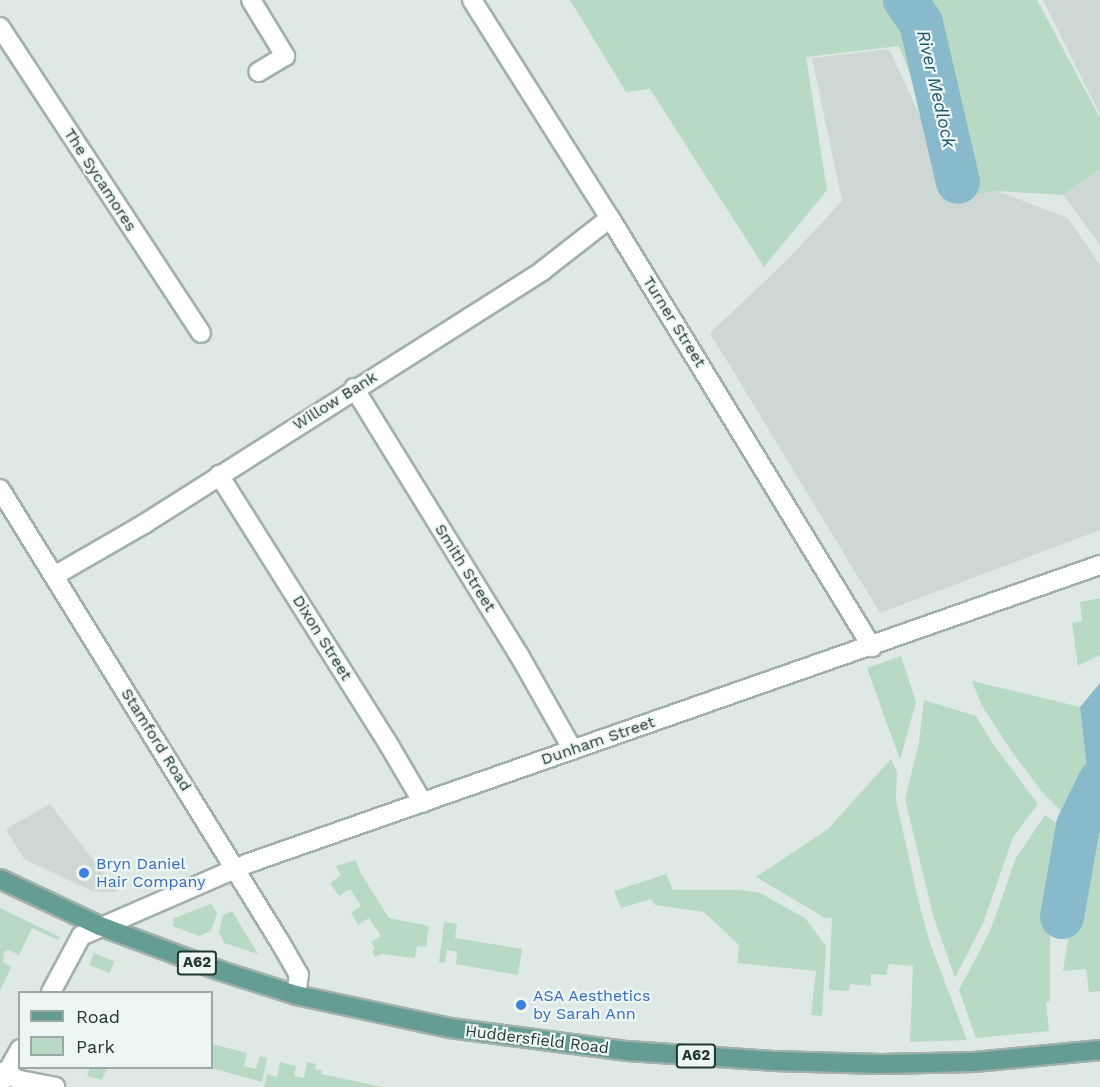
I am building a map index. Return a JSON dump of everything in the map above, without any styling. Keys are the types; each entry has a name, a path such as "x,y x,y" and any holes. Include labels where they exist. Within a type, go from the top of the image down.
{"main road":[{"name":"Huddersfield Road","path":"0,879 100,926 199,964 296,995 450,1028 628,1051 773,1061 881,1064 974,1062 1100,1050"}],"street":[{"path":"251,0 285,56 258,72"},
{"name":"Turner Street","path":"472,0 610,218 872,647"},
{"name":"The Sycamores","path":"0,27 201,333"},
{"name":"Willow Bank","path":"54,576 144,524 354,388 542,271 610,218"},
{"name":"Smith Street","path":"354,388 519,655 573,750"},
{"name":"Dixon Street","path":"219,475 389,744 423,803"},
{"name":"Stamford Road","path":"0,489 299,975 296,995"},
{"name":"Dunham Street","path":"52,991 81,936 139,909 236,870 423,803 1100,565"},
{"path":"18,1052 2,1077 31,1085 55,1087"}],"shaded area":[{"path":"1043,0 1100,0 1100,115"},
{"path":"889,49 957,196 997,191 1068,218 1100,265 1100,530 880,613 710,333 786,261 842,201 812,58"},
{"path":"1100,170 1100,245 1063,195"},
{"path":"50,804 118,892 92,891 24,859 6,829"}],"green space":[{"path":"570,0 1037,0 1100,118 1100,170 1063,195 997,191 957,197 899,46 806,57 827,190 764,267 650,89 626,92"},
{"path":"1100,598 1100,655 1078,666 1072,623 1082,621 1080,602"},
{"path":"901,656 916,702 900,760 867,668"},
{"path":"972,681 1080,707 1090,796 1069,819 1043,793 1012,752 981,704"},
{"path":"924,700 976,716 993,744 1038,804 1013,837 984,921 955,978 933,915 905,799 919,743"},
{"path":"891,759 897,772 896,800 919,903 930,943 967,1040 910,1042 913,966 889,964 886,975 871,974 871,986 850,984 849,991 829,990 832,918 825,918 756,877 828,829"},
{"path":"1045,815 1067,830 1050,899 1050,1001 1046,1002 1049,1031 976,1038 959,990 990,931 1016,858"},
{"path":"1100,823 1100,991 1089,992 1086,969 1063,971 1083,845 1086,837"},
{"path":"356,860 360,872 389,918 429,926 426,947 417,946 415,958 382,954 375,957 372,952 375,949 371,942 381,936 369,918 358,925 351,913 361,906 350,889 339,896 330,883 341,875 336,866"},
{"path":"666,874 673,890 741,890 760,893 805,918 826,946 822,1016 811,1015 816,971 737,963 739,945 704,912 655,905 651,899 621,908 614,891"},
{"path":"211,904 217,913 211,931 199,936 173,926 174,918"},
{"path":"0,908 60,937 58,940 32,928 19,955 8,950 4,952 3,962 11,967 0,991"},
{"path":"232,911 258,954 224,943 219,932 223,915"},
{"path":"444,922 457,924 455,938 522,949 518,975 456,964 457,952 447,950 445,963 439,962"},
{"path":"94,953 114,961 110,973 89,965"},
{"path":"213,1044 247,1053 244,1066 256,1069 260,1056 267,1058 262,1082 213,1069"},
{"path":"280,1062 296,1066 294,1076 304,1078 307,1062 316,1064 315,1069 322,1070 321,1074 383,1087 264,1087 267,1074 277,1077"},
{"path":"90,1069 107,1069 102,1080 87,1076"}],"water":[{"path":"1100,683 1100,812 1086,831 1069,819 1090,796 1080,707"}],"waterway":[{"name":"River Medlock","path":"905,0 921,23 958,182"},
{"name":"River Medlock","path":"1062,917 1078,826 1100,781"}],"place":[{"name":"Bryn Daniel Hair Company","path":"84,873"},
{"name":"ASA Aesthetics by Sarah Ann","path":"521,1005"}]}
